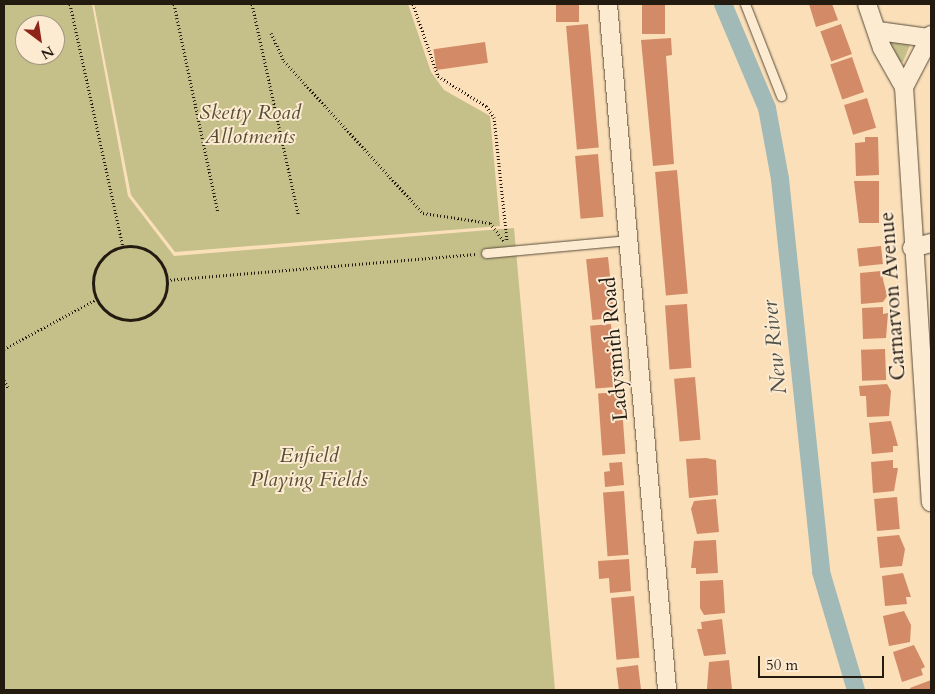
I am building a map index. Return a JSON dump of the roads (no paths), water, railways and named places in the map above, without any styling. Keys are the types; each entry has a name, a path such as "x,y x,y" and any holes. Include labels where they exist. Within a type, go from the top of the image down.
{"street":[{"name":"Ladysmith Road","path":"608,4 667,690"},
{"path":"867,4 904,87"},
{"path":"878,31 930,37 904,87"},
{"name":"Carnarvon Avenue","path":"904,87 912,248 931,502"},
{"path":"912,248 931,243"}],"lane":[{"path":"745,4 780,96"},
{"path":"486,253 629,240"}],"waterway":[{"name":"New River","path":"723,4 767,108 780,179 821,572 856,690"}],"park label":[{"name":"Sketty Road Allotments","path":"250,125"},
{"name":"Enfield Playing Fields","path":"309,468"}]}
